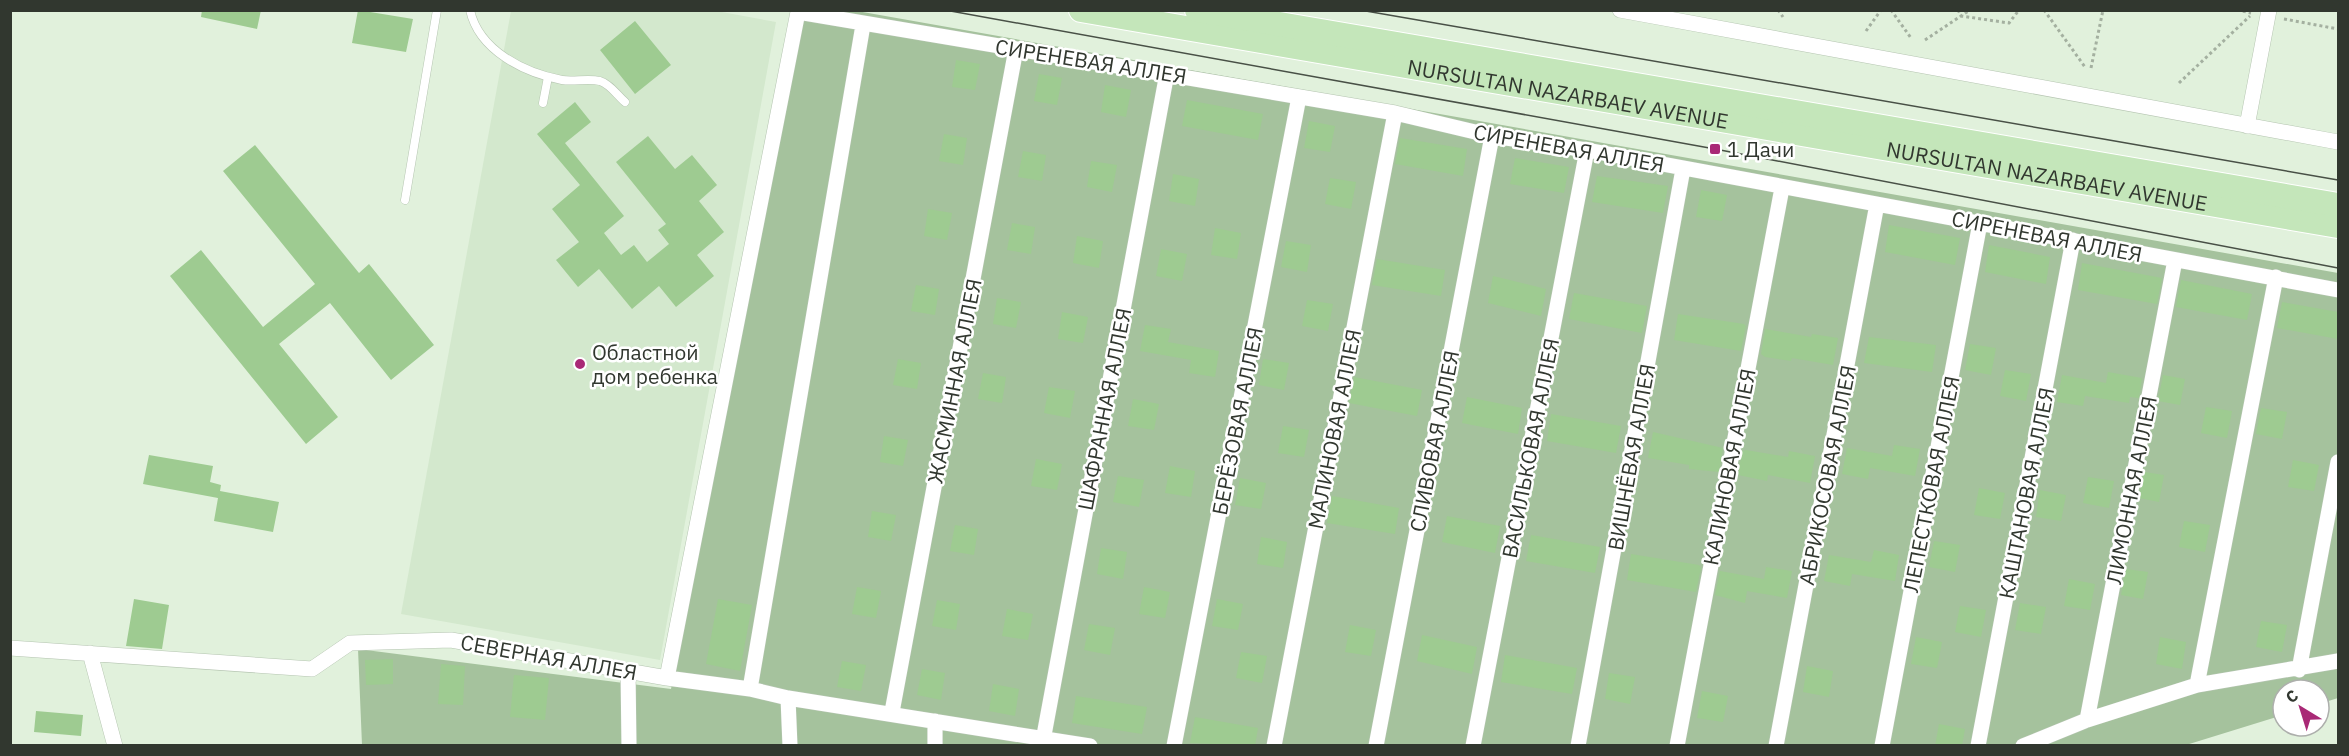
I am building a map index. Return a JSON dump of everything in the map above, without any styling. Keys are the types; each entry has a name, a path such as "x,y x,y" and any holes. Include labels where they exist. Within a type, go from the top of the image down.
{"main road":[{"name":"NURSULTAN NAZARBAEV AVENUE","path":"1081,10 2338,226"},
{"name":"NURSULTAN NAZARBAEV AVENUE","path":"1197,10 2338,205"}],"street":[{"path":"1620,10 1668,15 2338,142"},
{"path":"667,678 793,11"},
{"name":"СИРЕНЕВАЯ АЛЛЕЯ","path":"793,11 863,25 1167,73 1395,113 1492,136 1587,150 2338,290"},
{"path":"2247,126 2260,13"},
{"path":"750,689 863,25"},
{"name":"ЖАСМИННАЯ АЛЛЕЯ","path":"892,712 1016,50"},
{"name":"ШАФРАННАЯ АЛЛЕЯ","path":"1042,741 1167,73"},
{"name":"БЕРЁЗОВАЯ АЛЛЕЯ","path":"1174,746 1299,97"},
{"name":"МАЛИНОВАЯ АЛЛЕЯ","path":"1274,746 1395,113"},
{"name":"СЛИВОВАЯ АЛЛЕЯ","path":"1376,746 1492,136"},
{"name":"ВАСИЛЬКОВАЯ АЛЛЕЯ","path":"1473,746 1587,150"},
{"name":"ВИШНЁВАЯ АЛЛЕЯ","path":"1578,746 1683,169"},
{"name":"КАЛИНОВАЯ АЛЛЕЯ","path":"1677,746 1782,188"},
{"name":"АБРИКОСОВАЯ АЛЛЕЯ","path":"1776,746 1877,204"},
{"name":"ЛЕПЕСТКОВАЯ АЛЛЕЯ","path":"1882,746 1980,223"},
{"name":"КАШТАНОВАЯ АЛЛЕЯ","path":"1978,746 2073,240"},
{"name":"ЛИМОННАЯ АЛЛЕЯ","path":"2087,720 2175,260"},
{"path":"2197,685 2276,277"},
{"path":"2299,670 2338,462"},
{"name":"СЕВЕРНАЯ АЛЛЕЯ","path":"10,648 312,669 350,643 451,640 667,678 750,689 788,698 892,712 1042,741 1090,746"},
{"path":"90,653 115,746"},
{"path":"2023,746 2087,720 2197,685 2299,670 2338,661"},
{"path":"628,671 629,746"},
{"path":"788,698 790,746"},
{"path":"934,721 935,746"}],"lane":[{"path":"405,200 437,10"},
{"path":"470,10 473,23 489,44 503,56 548,76 565,80 599,81 609,86 625,102"},
{"path":"543,103 548,76"}],"path":[{"path":"1778,10 1783,17"},
{"path":"1866,31 1881,10"},
{"path":"1891,10 1911,38"},
{"path":"1958,10 1962,16 2008,24 2019,10"},
{"path":"1925,40 1970,10"},
{"path":"2044,10 2085,67"},
{"path":"2091,68 2103,10"},
{"path":"2237,10 2338,29"},
{"path":"2179,83 2260,13"}],"shaded area":[{"name":"Областной дом ребенка","path":"711,10 776,22 660,660 401,614 511,11"},
{"path":"803,11 857,11 2338,273 2338,698 2331,700 2331,678 2271,678 2271,719 2186,745 362,745 358,649 671,689"}],"building":[{"path":"202,10 261,10 257,29 201,17"},
{"path":"358,10 413,19 406,52 352,43"},
{"path":"635,21 671,65 635,94 600,50"},
{"path":"956,60 980,64 975,90 952,87"},
{"path":"1039,74 1062,78 1057,105 1034,101"},
{"path":"1105,85 1131,90 1126,117 1101,112"},
{"path":"1187,100 1263,114 1258,140 1182,126"},
{"path":"575,102 591,122 565,143 624,216 604,233 621,255 634,245 647,262 669,244 658,230 666,224 616,162 648,136 675,169 692,155 717,185 699,201 724,232 697,255 714,276 676,307 659,286 632,309 599,269 578,287 556,260 579,242 552,209 580,185 537,134"},
{"path":"1309,121 1335,126 1330,152 1304,148"},
{"path":"944,134 967,138 963,165 939,161"},
{"path":"1400,138 1467,149 1463,176 1395,164"},
{"path":"255,145 359,273 369,264 434,345 391,380 330,303 279,344 338,417 306,444 170,276 201,250 263,327 315,284 223,171"},
{"path":"1023,151 1046,155 1042,181 1018,177"},
{"path":"1515,158 1569,167 1564,193 1510,184"},
{"path":"1091,161 1117,165 1112,192 1087,187"},
{"path":"1173,174 1199,179 1195,206 1169,201"},
{"path":"1597,176 1668,186 1663,213 1592,202"},
{"path":"1330,178 1356,182 1351,209 1325,204"},
{"path":"1701,190 1727,195 1722,221 1696,217"},
{"path":"928,209 952,213 947,240 924,236"},
{"path":"1012,223 1035,227 1031,254 1007,250"},
{"path":"1889,225 1960,238 1955,265 1885,252"},
{"path":"1215,228 1241,233 1237,259 1211,255"},
{"path":"1077,236 1103,241 1099,268 1073,263"},
{"path":"1286,241 1311,245 1307,272 1281,267"},
{"path":"1989,245 2050,257 2046,284 1985,272"},
{"path":"1161,249 1187,254 1182,281 1156,276"},
{"path":"1377,259 1445,270 1441,296 1372,285"},
{"path":"2082,263 2162,278 2157,304 2078,290"},
{"path":"1493,276 1546,289 1541,316 1488,303"},
{"path":"2181,280 2252,294 2247,320 2176,307"},
{"path":"916,285 939,289 935,315 911,311"},
{"path":"1574,293 1647,306 1642,333 1569,319"},
{"path":"997,298 1021,302 1016,328 993,324"},
{"path":"1307,300 1333,304 1328,331 1302,326"},
{"path":"2282,302 2338,312 2338,339 2277,328"},
{"path":"1062,312 1088,317 1083,343 1058,339"},
{"path":"1678,314 1744,324 1746,326 1741,351 1674,340"},
{"path":"1145,325 1171,329 1168,342 1219,351 1215,377 1189,373 1191,360 1140,351"},
{"path":"1765,329 1811,337 1812,334 1838,338 1833,365 1792,358 1791,361 1765,357 1761,354"},
{"path":"1869,337 1936,345 1932,372 1864,363"},
{"path":"1970,344 1996,348 1991,375 1965,370"},
{"path":"898,359 921,363 917,389 893,385"},
{"path":"1263,359 1289,363 1284,390 1259,385"},
{"path":"2005,370 2031,374 2026,401 2000,396"},
{"path":"2108,372 2142,378 2139,398 2130,397 2129,403 2085,396 2083,406 2057,402 2062,375 2106,383"},
{"path":"983,373 1006,377 1002,403 978,399"},
{"path":"2163,375 2185,379 2180,405 2158,401"},
{"path":"1354,377 1422,390 1417,416 1349,403"},
{"path":"1049,387 1075,391 1070,418 1044,413"},
{"path":"1467,397 1522,408 1518,434 1462,423"},
{"path":"1133,399 1159,404 1154,430 1128,426"},
{"path":"2206,407 2232,411 2227,438 2201,433"},
{"path":"2261,408 2287,412 2282,439 2256,434"},
{"path":"1551,414 1621,426 1616,453 1547,441"},
{"path":"1283,426 1309,430 1304,457 1278,453"},
{"path":"1653,432 1723,448 1719,472 1689,469 1689,465 1648,458"},
{"path":"884,436 908,440 903,466 880,462"},
{"path":"1894,445 1920,449 1915,476 1870,468 1868,479 1842,474 1847,448 1892,456"},
{"path":"1742,451 1788,457 1789,451 1815,456 1810,483 1768,475 1767,481 1738,475"},
{"path":"149,455 213,466 210,482 221,485 220,491 279,502 273,532 214,521 218,498 143,484"},
{"path":"1036,459 1062,464 1057,490 1031,486"},
{"path":"2293,460 2319,465 2314,491 2288,487"},
{"path":"1170,466 1195,471 1191,497 1165,493"},
{"path":"2144,472 2164,475 2159,502 2139,498"},
{"path":"1118,476 1144,480 1139,507 1113,502"},
{"path":"2088,477 2114,481 2109,508 2083,503"},
{"path":"1240,478 1266,483 1261,509 1235,505"},
{"path":"1979,488 2005,493 2000,519 1974,515"},
{"path":"2040,490 2066,495 2061,521 2036,517"},
{"path":"1332,496 1399,508 1395,534 1327,523"},
{"path":"872,511 896,515 891,541 868,537"},
{"path":"1447,516 1500,526 1495,553 1442,542"},
{"path":"2184,521 2210,525 2205,552 2179,547"},
{"path":"955,525 978,529 974,555 950,551"},
{"path":"1531,535 1600,547 1595,573 1526,561"},
{"path":"1261,537 1287,542 1283,568 1257,564"},
{"path":"1934,541 1960,545 1955,572 1929,567"},
{"path":"1101,548 1127,552 1123,579 1097,574"},
{"path":"1874,550 1899,555 1895,581 1852,574 1850,586 1824,581 1829,555 1871,562"},
{"path":"1631,554 1699,565 1701,568 1696,592 1627,580"},
{"path":"1766,567 1792,571 1787,598 1747,591 1745,603 1715,595 1720,571 1764,579"},
{"path":"2126,569 2148,572 2143,599 2121,595"},
{"path":"2069,579 2095,584 2090,610 2064,606"},
{"path":"857,587 881,591 876,618 852,614"},
{"path":"1144,587 1170,592 1165,618 1139,614"},
{"path":"134,599 169,605 162,649 126,646"},
{"path":"718,599 752,605 740,671 706,664"},
{"path":"1217,599 1243,604 1238,630 1212,626"},
{"path":"937,600 960,604 956,630 932,626"},
{"path":"2020,603 2046,607 2041,634 2015,630"},
{"path":"1960,606 1986,610 1981,637 1955,632"},
{"path":"1007,609 1033,614 1028,640 1002,636"},
{"path":"2261,621 2287,625 2282,652 2256,647"},
{"path":"1089,624 1115,628 1110,655 1084,650"},
{"path":"1350,625 1376,630 1371,656 1345,652"},
{"path":"1422,635 1477,647 1472,674 1417,661"},
{"path":"1916,637 1942,642 1937,668 1911,664"},
{"path":"2160,637 2186,642 2182,669 2156,664"},
{"path":"1241,652 1267,656 1262,683 1236,678"},
{"path":"1505,655 1577,668 1572,694 1501,682"},
{"path":"393,659 393,684 366,685 365,660"},
{"path":"842,661 866,665 861,691 837,687"},
{"path":"441,664 465,666 463,705 438,704"},
{"path":"1807,666 1833,671 1829,697 1803,692"},
{"path":"922,669 945,673 941,700 917,695"},
{"path":"1609,673 1635,677 1630,704 1605,699"},
{"path":"514,675 549,678 545,720 510,717"},
{"path":"993,684 1019,689 1015,716 989,711"},
{"path":"1702,691 1728,696 1723,722 1697,718"},
{"path":"1076,696 1147,707 1142,734 1072,723"},
{"path":"36,711 83,715 81,736 34,732"},
{"path":"1195,717 1258,728 1255,746 1190,743"},
{"path":"1939,724 1965,729 1962,746 1935,746"}],"tram line":[{"path":"945,10 1715,149 2338,268"},
{"path":"1360,10 2338,180"}],"place":[{"name":"1 Дачи","path":"1715,149"},
{"name":"Областной дом ребенка","path":"580,364"}]}
